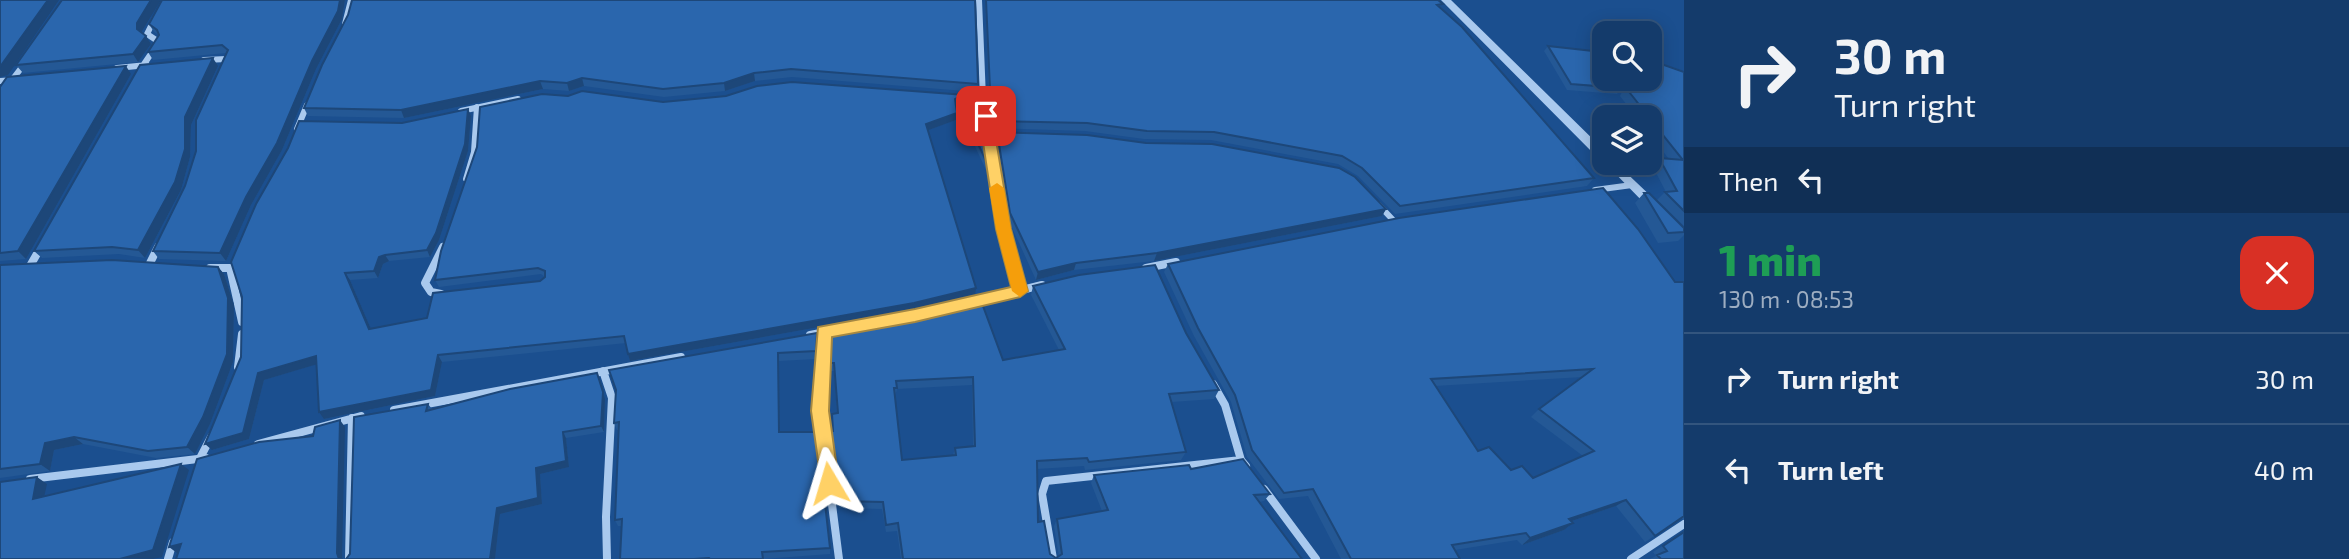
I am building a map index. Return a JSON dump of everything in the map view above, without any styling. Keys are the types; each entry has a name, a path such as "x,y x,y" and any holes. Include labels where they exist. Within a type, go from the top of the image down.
{"street":[{"path":"340,34 351,0"},
{"path":"979,0 983,98 988,134 1003,229 1020,291"},
{"path":"1446,0 1592,145"},
{"path":"136,77 159,42 147,34 159,10"},
{"path":"0,96 29,57"},
{"path":"191,61 228,59 219,73"},
{"path":"104,70 155,64"},
{"path":"0,81 26,78"},
{"path":"296,132 311,96"},
{"path":"969,97 983,98"},
{"path":"455,113 521,99"},
{"path":"463,189 474,152 477,107"},
{"path":"301,122 310,122"},
{"path":"988,134 1014,134"},
{"path":"1622,175 1658,211"},
{"path":"1579,192 1632,185"},
{"path":"1373,200 1393,220"},
{"path":"1380,222 1406,218"},
{"path":"30,266 49,232"},
{"path":"149,265 161,241"},
{"path":"445,241 425,283 431,292 456,292"},
{"path":"234,259 230,268 232,282 241,304 243,322 240,363 235,374"},
{"path":"1141,268 1181,261"},
{"path":"139,264 162,266"},
{"path":"20,266 43,265"},
{"path":"203,267 230,268"},
{"path":"1154,267 1160,279"},
{"path":"967,303 1053,282"},
{"path":"798,337 850,328"},
{"path":"824,332 820,411 839,559"},
{"path":"379,413 694,355"},
{"path":"603,370 612,398 606,517 607,559"},
{"path":"1206,372 1225,405 1241,460 1316,559"},
{"path":"250,446 365,415"},
{"path":"349,559 352,418"},
{"path":"195,472 216,427"},
{"path":"26,480 212,457"},
{"path":"1052,559 1042,494 1046,481 1241,460"},
{"path":"1631,559 1684,524"},
{"path":"168,559 176,534"}],"building":[{"path":"0,0 48,0 0,67"},
{"path":"62,0 151,0 137,23 137,29 146,36 133,54 16,65"},
{"path":"162,0 340,0 338,11 312,61 277,143 246,197 220,253 153,251 185,186 196,151 196,120 228,50 222,45 148,52 159,35 149,24"},
{"path":"352,0 975,0 978,84 791,69 754,73 724,83 663,89 582,78 567,83 540,81 401,110 304,108 322,65 348,15"},
{"path":"986,0 1438,0 1443,4 1437,5 1462,27 1594,178 1400,206 1362,168 1342,156 1214,132 1147,131 1087,123 995,121 990,89"},
{"path":"1548,46 1592,51 1592,86 1571,84"},
{"path":"213,58 185,117 185,149 175,182 138,250 112,247 34,251 140,65"},
{"path":"1662,64 1684,72 1684,211 1665,192 1677,191 1662,164 1662,158 1683,160 1662,134 1662,105 1639,105 1628,91 1662,91"},
{"path":"126,66 18,251 0,253 0,87 7,77"},
{"path":"792,82 979,96 992,174 957,98 957,113 926,124 976,288 914,303 628,354 624,336 438,355 431,390 319,412 316,356 258,373 243,433 205,444 241,357 242,297 231,262 256,204 288,148 299,121 402,123 468,109 465,144 436,233 427,250 385,255 379,257 374,271 345,273 369,329 427,318 433,293 540,281 545,277 545,271 538,268 435,280 441,251 477,147 480,107 542,94 568,96 582,91 663,102 726,96 757,86"},
{"path":"997,132 1087,135 1146,143 1212,144 1339,168 1355,177 1386,209 1157,253 1076,263 1038,272 1010,213"},
{"path":"1603,188 1638,229 1675,282 1684,282 1684,516 1655,536 1626,500 1569,519 1573,523 1530,538 1526,533 1452,545 1460,559 1351,559 1313,489 1284,493 1252,450 1235,395 1198,328 1168,264 1399,218","holes":["1593,369 1539,409 1594,451 1533,478 1522,466 1511,470 1489,447 1478,451 1431,379"]},
{"path":"1644,193 1649,193 1684,228 1684,232 1668,233"},
{"path":"112,260 218,267 228,298 227,354 203,417 187,447 148,451 74,437 45,443 40,464 0,469 0,265"},
{"path":"1155,265 1186,333 1219,390 1169,394 1186,452 1089,462 1087,458 1037,461 1038,522 1044,521 1050,554 1056,558 1062,554 1057,519 1108,510 1094,475 1189,465 1191,469 1243,459 1270,494 1254,495 1302,559 903,559 898,523 886,525 883,502 839,501 830,431 833,431 832,414 838,413 834,363 831,363 829,349 830,329 917,314 980,298 1003,360 1065,349 1033,286 1079,275","holes":["973,377 975,446 955,448 956,455 902,460 894,388 897,388 896,381"]},
{"path":"817,333 816,351 778,353 779,432 817,432 830,548 762,552 763,559 620,559 622,519 615,520 619,422 614,423 616,390 609,370"},
{"path":"597,373 603,392 601,426 563,432 566,461 536,468 538,498 497,508 490,559 346,559 350,554 354,417 428,404 426,411 510,389"},
{"path":"340,420 339,559 176,559 181,544 169,547 197,459 259,442 313,436 315,427"},
{"path":"181,464 153,550 120,559 0,559 0,482 37,477 33,499"},
{"path":"1684,532 1684,559 1661,559 1657,555 1667,551 1663,546"}],"slow traffic":[{"path":"997,188 1003,229 1020,291"}],"route":[{"path":"829,483 820,411 824,332 915,316 1020,291 1003,229 986,116"}]}
